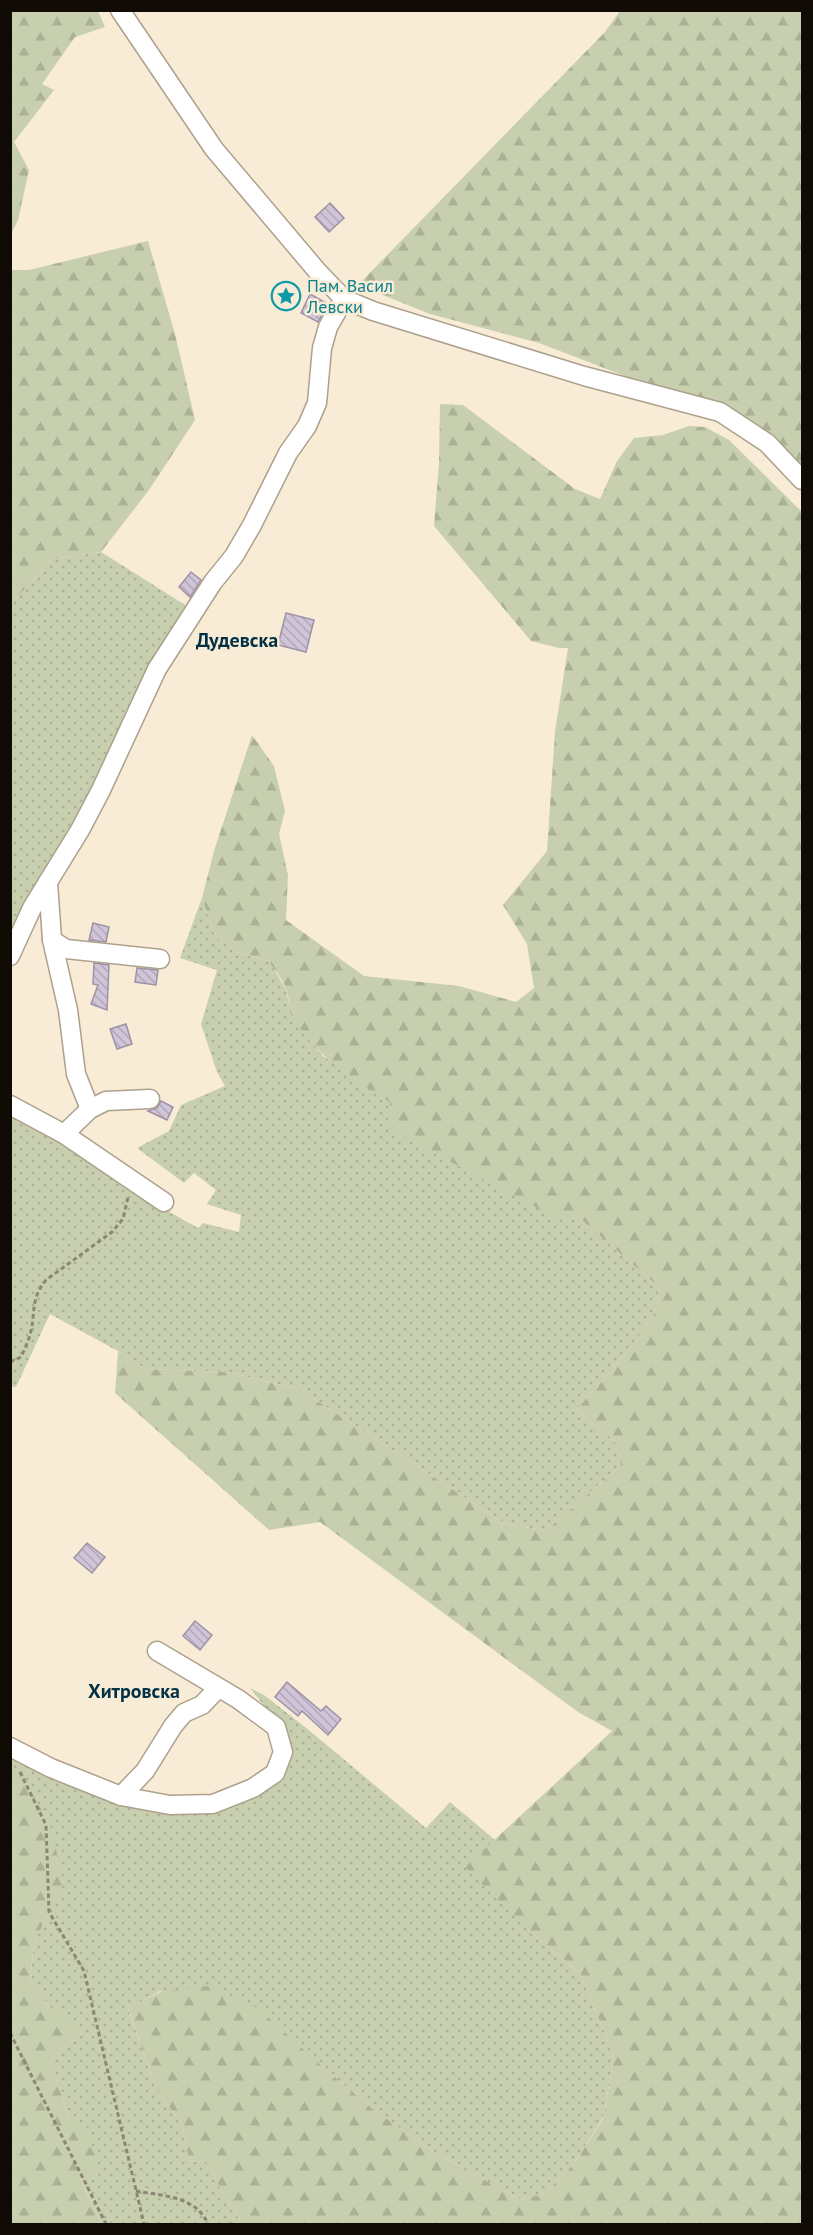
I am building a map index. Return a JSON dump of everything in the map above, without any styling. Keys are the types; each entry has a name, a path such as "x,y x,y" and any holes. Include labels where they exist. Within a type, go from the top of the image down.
{"street":[{"path":"120,10 155,65 214,149 318,272 344,299 373,311 584,376 720,412 767,443 802,480"},
{"path":"10,956 23,925 80,830 101,790 157,669 213,582 234,556 288,453 307,426 317,403 322,348 328,327 344,299"},
{"path":"48,882 52,940 68,1010 76,1074 90,1109"},
{"path":"52,940 66,949 160,959"},
{"path":"64,1134 90,1109 106,1101 150,1099"},
{"path":"10,1106 64,1134 164,1202"},
{"path":"13,1755 121,1796 170,1805 213,1804 253,1788 275,1773 283,1752 276,1727 157,1651"},
{"path":"121,1796 145,1771 173,1726 184,1713 202,1705 218,1688"}],"path":[{"path":"10,1362 21,1357 30,1334 35,1298 46,1280 112,1232 123,1219 129,1199 115,1168"},
{"path":"13,1755 46,1825 49,1912 84,1971 144,2224"},
{"path":"10,2033 105,2224"},
{"path":"136,2191 187,2200 208,2224"}],"green space":[{"path":"11,10 98,11 105,27 75,37 42,84 54,90 14,142 29,170 18,220 11,234"},
{"path":"620,11 802,11 802,468 771,435 711,409 539,343 430,314 358,285 605,32"},
{"path":"148,241 175,334 195,420 149,490 101,552 52,559 11,604 11,270 29,270"},
{"path":"440,404 463,405 575,489 600,499 617,461 634,438 663,435 689,426 705,427 729,440 802,512 802,2224 242,2224 212,2170 206,2164 189,2160 182,2125 156,2088 128,2008 160,1992 209,1986 259,2009 374,2110 434,2152 521,2200 545,2193 573,2165 603,2119 614,2056 580,1973 528,1930 465,1867 612,1731 578,1712 320,1522 269,1530 115,1393 118,1351 145,1369 227,1372 299,1389 507,1525 547,1530 621,1465 615,1441 576,1410 630,1349 655,1312 660,1288 576,1215 556,1218 387,1128 390,1102 335,1065 311,1043 292,1016 285,985 269,961 236,952 215,936 202,898 214,851 252,735 274,766 285,811 279,834 288,875 286,920 364,976 459,986 516,1002 534,988 527,944 503,905 547,851 555,732 568,648 531,641 434,526 439,462"},
{"path":"101,552 190,608 11,958 11,604 52,559"},
{"path":"202,898 215,936 236,952 269,961 286,989 291,1014 323,1056 576,1215 660,1288 655,1312 630,1349 576,1410 615,1441 621,1465 547,1530 507,1525 299,1389 227,1372 145,1369 118,1351 50,1314 16,1387 11,1386 10,1110 161,1207 198,1228 203,1223 239,1232 241,1215 207,1204 216,1190 194,1173 184,1183 137,1148 169,1131 181,1105 225,1086 217,1072 201,1024 217,970 180,958"},
{"path":"250,1688 264,1695 310,1731 426,1828 450,1802 495,1840 528,1930 580,1973 614,2056 603,2118 573,2165 545,2193 521,2200 434,2152 374,2110 324,2068 160,1991 128,2009 156,2088 182,2125 189,2160 206,2164 212,2170 242,2224 102,2224 80,2177 99,2175 69,2119 50,2063 62,2048 81,2035 61,2014 51,2008 30,1983 34,1942 64,1882 11,1767 10,1739 90,1786 147,1802 220,1801 284,1756 290,1738"},
{"path":"11,1767 49,1820 64,1883 34,1942 30,1983 51,2008 61,2013 81,2035 62,2048 50,2063 69,2119 88,2128 99,2175 80,2178 102,2224 11,2224"}],"building":[{"path":"330,203 344,218 329,232 315,217"},
{"path":"310,294 328,304 318,322 301,313"},
{"path":"191,572 201,580 190,597 179,587"},
{"path":"286,613 314,620 306,652 278,645"},
{"path":"93,923 109,927 106,942 89,940"},
{"path":"94,963 109,965 107,1010 91,1004 98,985 93,984"},
{"path":"137,968 158,970 156,985 135,982"},
{"path":"126,1024 132,1044 117,1049 110,1029"},
{"path":"161,1101 173,1107 167,1120 148,1111 157,1108"},
{"path":"87,1543 105,1557 92,1573 74,1558"},
{"path":"195,1621 212,1635 200,1650 183,1636"},
{"path":"287,1682 321,1711 326,1706 341,1719 328,1735 302,1711 298,1716 275,1697"}],"place":[{"name":"Пам. Васил Левски","path":"286,296"}],"district":[{"name":"Дудевска","path":"237,640"},
{"name":"Хитровска","path":"134,1691"}]}
